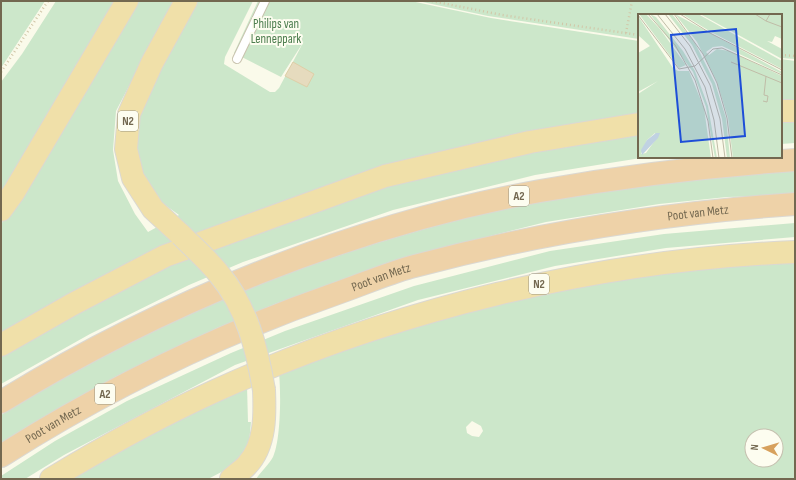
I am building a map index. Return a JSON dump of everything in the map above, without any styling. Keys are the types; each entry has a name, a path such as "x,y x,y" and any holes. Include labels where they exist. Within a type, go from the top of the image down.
{"highway":[{"path":"1,210 14,192 128,1"},
{"name":"N2","path":"186,1 152,63 129,114 126,149 133,178 152,209 220,275 238,303 247,322 258,355 264,390 265,421 258,445 248,464 231,479"},
{"path":"782,112 795,111"},
{"path":"1,345 73,304 165,256 385,176 530,142 638,124"},
{"name":"A2","path":"1,402 96,348 194,301 274,268 397,226 468,207 546,190 656,172 795,160"},
{"name":"Poot van Metz","path":"1,456 59,420 118,387 214,340 279,313 410,268 550,234 661,216 795,204"},
{"name":"N2","path":"51,479 133,431 214,391 292,359 388,325 490,296 556,280 665,263 795,252"}],"lane":[{"path":"237,59 265,1"}],"path":[{"path":"1,72 48,1"},
{"path":"432,1 502,15 638,35"},
{"path":"626,33 632,1"},
{"path":"782,55 795,56"}],"green space":[{"path":"1,1 45,1 1,68"},
{"path":"56,1 118,1 1,195 1,82 22,54"},
{"name":"Philips van Lenneppark","path":"138,1 177,1 143,59 116,111 113,150 118,181 135,214 148,232 179,215 161,202 144,178 136,150 139,117 159,67 197,1 253,1 225,57 224,64 270,92 275,92 279,88 304,41 281,77 234,53 258,1 411,1 491,18 638,41 638,116 381,169 1,334 1,224 20,198"},
{"path":"418,1 795,1 795,59 782,58 782,14 638,14 638,39 488,16"},
{"path":"782,59 795,61 795,104 782,105"},
{"path":"795,119 795,143 782,144 782,120"},
{"path":"638,133 638,158 641,158 535,175 393,210 243,262 189,285 90,334 1,384 1,354 170,263 387,186 531,150"},
{"path":"795,171 795,195 727,197 659,204 546,222 407,257 275,304 217,328 115,377 1,445 1,415 77,370 129,342 210,304 290,272 414,232 498,210 540,201 635,185"},
{"path":"795,223 795,237 666,248 555,266 418,300 235,365 64,455 25,479 1,479 1,476 55,441 127,401 231,353 285,331 414,286 550,251 664,234"},
{"path":"795,260 795,479 256,479 273,457 276,449 280,416 279,373 427,321 561,287 669,271","holes":["472,421 481,426 483,431 479,437 472,436 467,433 466,427"]},
{"path":"247,386 248,422 251,422 249,443 233,466 208,479 69,479 144,437"}],"building":[{"path":"293,62 314,74 307,87 285,76"}]}
